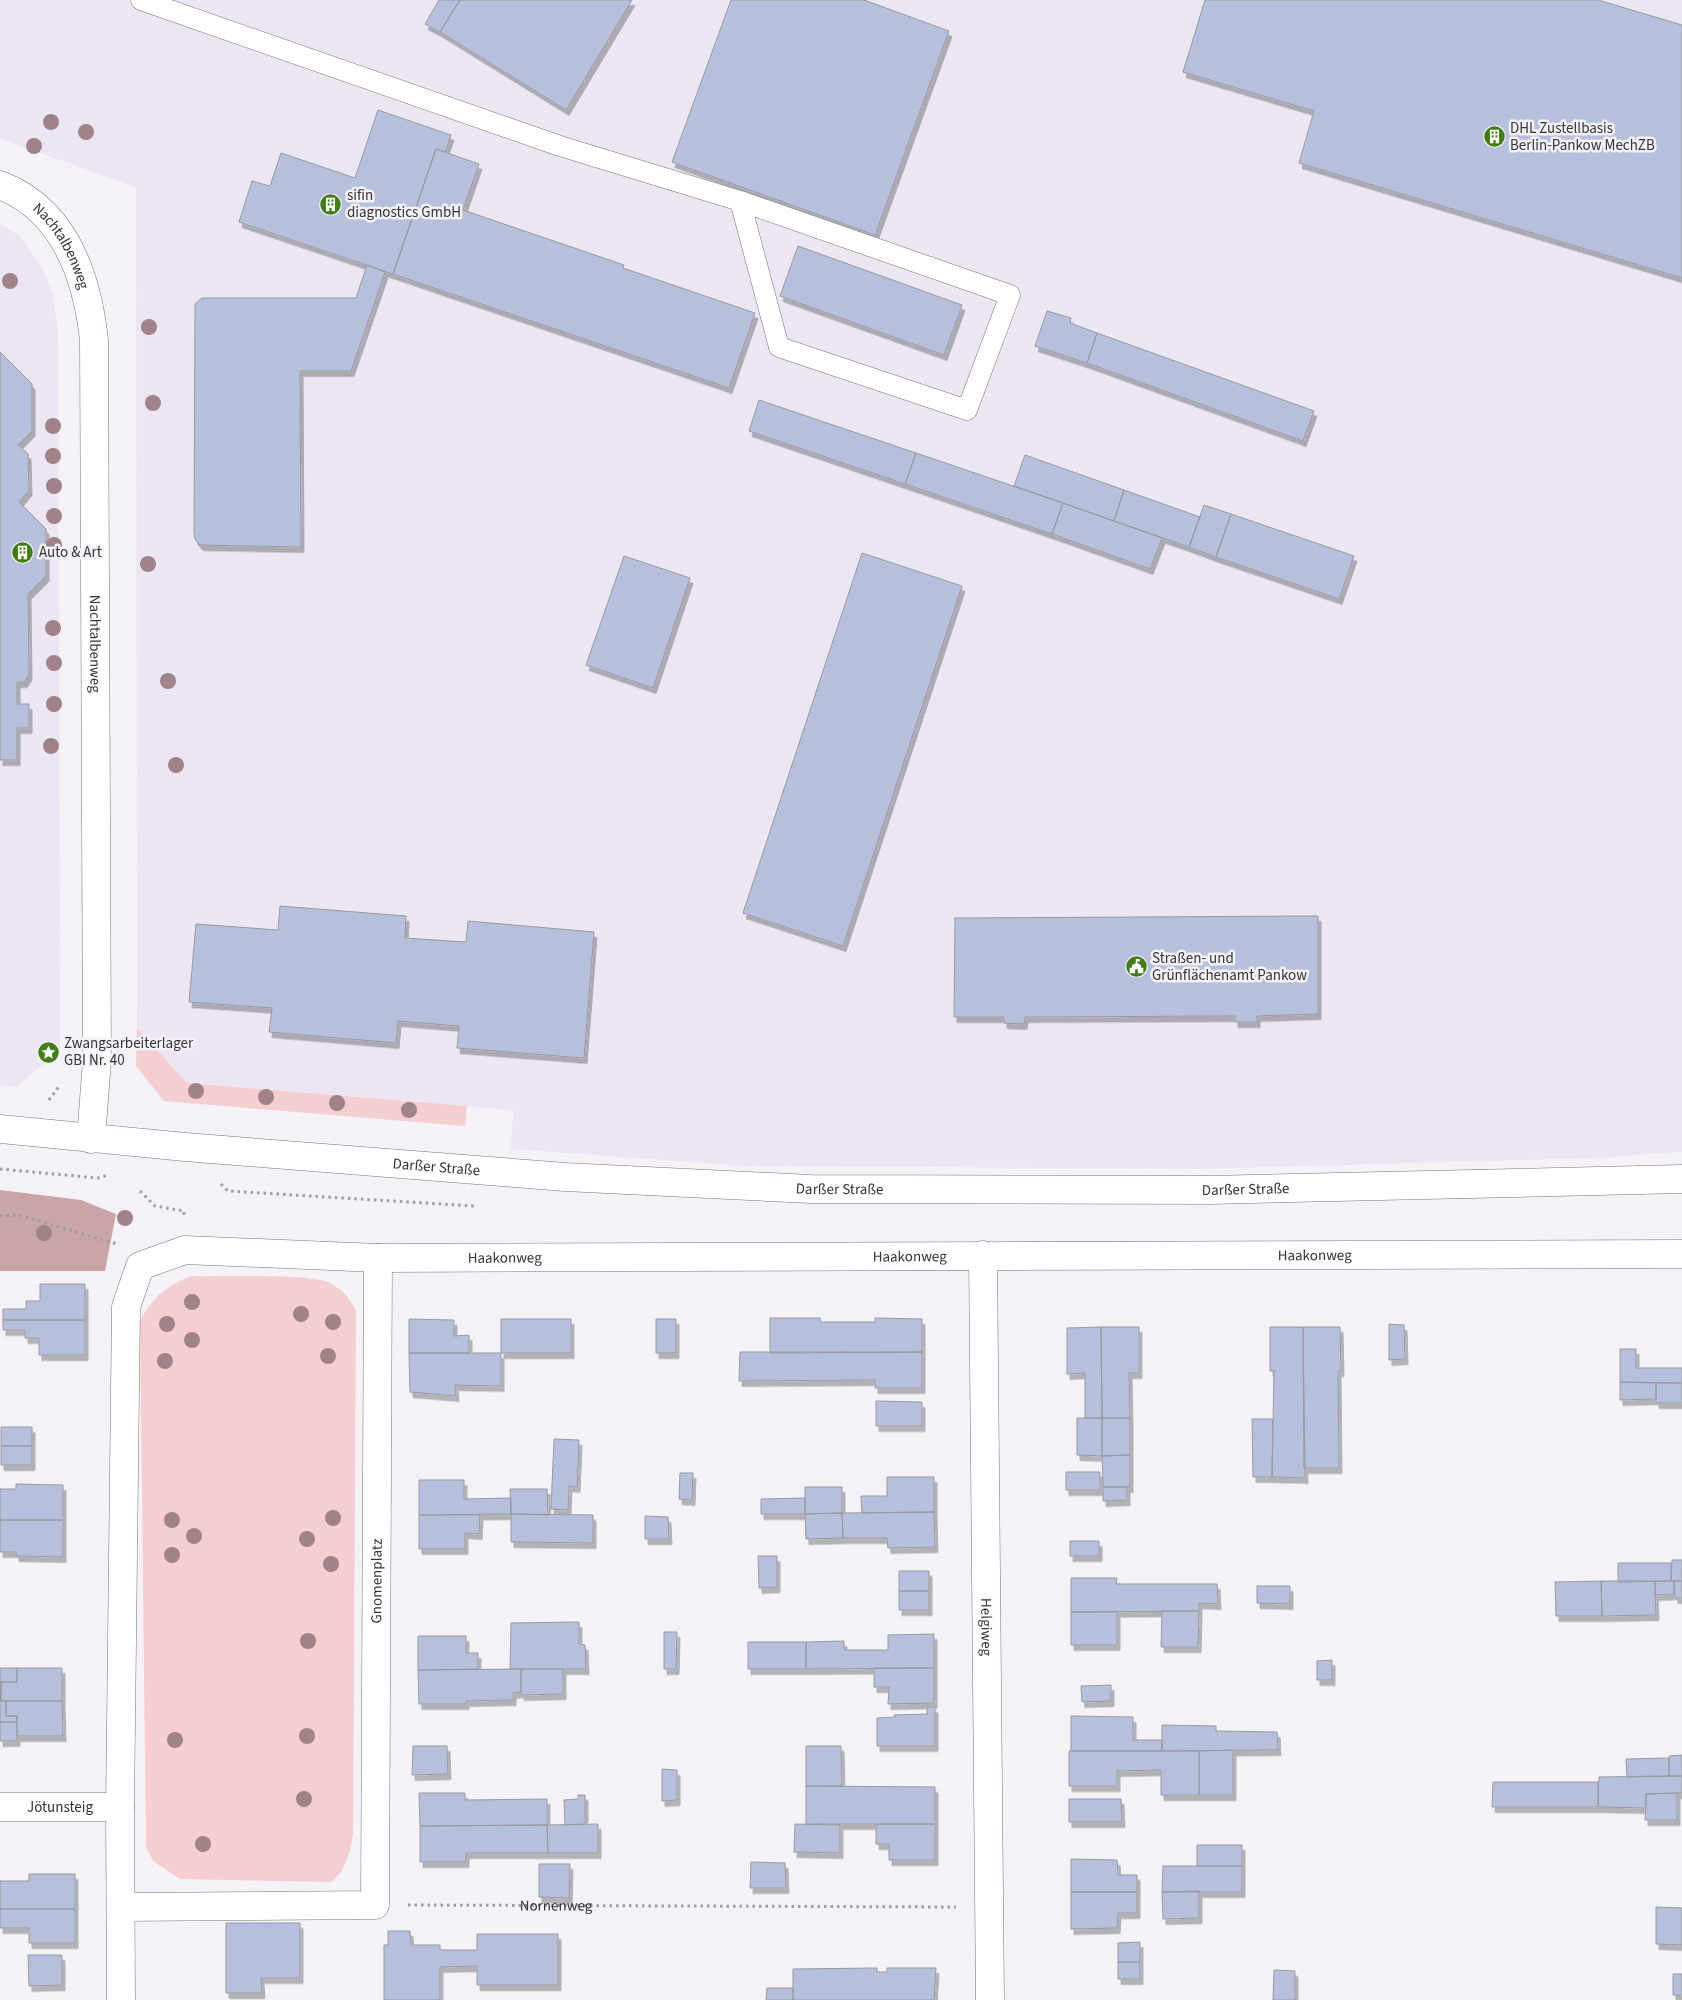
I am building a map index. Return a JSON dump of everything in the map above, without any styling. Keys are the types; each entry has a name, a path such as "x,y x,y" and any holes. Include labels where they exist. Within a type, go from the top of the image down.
{"street":[{"name":"Nachtalbenweg","path":"0,185 41,209 56,225 71,251 83,282 91,311 94,340 97,1060 91,1139"},
{"name":"Darßer Straße","path":"0,1129 91,1139 565,1177 811,1189 1210,1190 1682,1179"},
{"name":"Haakonweg","path":"120,1807 126,1307 140,1266 185,1250 378,1258 1682,1254"},
{"name":"Helgiweg","path":"983,1255 990,2000"},
{"name":"Gnomenplatz","path":"375,1905 378,1258"},
{"name":"Jötunsteig","path":"0,1807 120,1807"},
{"path":"120,1807 121,2000"},
{"path":"121,1907 375,1905"}],"lane":[{"path":"141,0 560,146 740,200 1010,295 967,410 779,347 740,200"}],"path":[{"path":"0,1170 11,1169"},
{"path":"140,1191 155,1206 184,1211 185,1250"},
{"path":"0,1216 18,1215 122,1245"},
{"name":"Nornenweg","path":"375,1905 990,1907"}],"shaded area":[{"path":"0,0 1682,0 1682,1152 1596,1158 1200,1169 745,1166 511,1149 513,1110 187,1083 137,1028 136,187 0,139"},
{"path":"0,224 21,237 42,268 53,293 58,333 60,1050 16,1087 0,1085"},
{"path":"137,1028 187,1083 467,1106 465,1126 164,1101 136,1066"},
{"path":"0,1190 81,1200 116,1214 105,1271 0,1271"},
{"path":"190,1276 263,1276 320,1280 339,1288 356,1310 353,1836 343,1867 331,1882 180,1879 153,1861 146,1847 140,1321 160,1294"}],"building":[{"path":"439,0 460,0 440,32 425,24"},
{"path":"460,0 632,0 566,110 440,32"},
{"path":"731,0 864,0 949,31 875,235 672,162"},
{"name":"DHL Zustellbasis Berlin-Pankow MechZB","path":"1205,0 1598,0 1682,25 1682,278 1299,163 1314,111 1183,72"},
{"name":"sifin diagnostics GmbH","path":"378,110 451,135 445,152 436,149 393,274 239,222 252,181 270,186 281,153 355,178"},
{"path":"436,149 479,164 463,210 624,265 623,268 755,313 729,388 393,274"},
{"path":"798,246 962,305 944,355 780,296"},
{"path":"367,265 385,272 351,371 300,371 301,547 200,545 195,539 194,533 195,304 202,298 356,298"},
{"path":"1047,311 1071,318 1070,323 1097,333 1087,363 1035,346"},
{"path":"1097,333 1314,411 1303,441 1087,363"},
{"name":"Auto & Art","path":"0,352 32,384 32,431 18,445 28,454 29,490 19,502 46,529 46,576 28,594 29,675 24,682 17,682 17,704 29,704 29,728 17,728 17,760 0,760"},
{"path":"759,400 916,453 905,484 749,431"},
{"path":"916,453 1063,503 1052,534 905,484"},
{"path":"1025,455 1124,490 1114,521 1014,486"},
{"path":"1124,490 1200,517 1189,547 1114,521"},
{"path":"1063,503 1162,538 1150,569 1052,534"},
{"path":"1204,505 1231,514 1216,557 1189,547"},
{"path":"1231,514 1354,556 1339,599 1216,557"},
{"path":"862,553 962,586 843,946 743,913"},
{"path":"624,556 690,578 653,688 586,665"},
{"path":"280,906 406,916 405,938 466,942 468,921 594,932 584,1058 457,1048 459,1026 398,1021 396,1043 269,1032 272,1008 189,1002 196,924 278,930"},
{"path":"1318,916 1318,1014 1257,1016 1257,1022 1235,1022 1235,1016 1025,1017 1024,1024 1004,1023 1004,1017 954,1017 955,918"},
{"path":"40,1284 85,1284 85,1320 3,1320 3,1309 26,1309 26,1301 40,1301"},
{"path":"770,1318 820,1318 821,1322 875,1322 875,1318 922,1319 922,1352 770,1353"},
{"path":"409,1319 454,1320 454,1336 469,1335 469,1353 409,1353"},
{"path":"501,1319 571,1319 571,1353 501,1353"},
{"path":"656,1319 676,1319 676,1353 656,1353"},
{"path":"3,1320 85,1320 85,1355 39,1355 39,1338 25,1338 25,1330 3,1330"},
{"path":"1389,1324 1404,1325 1405,1359 1389,1360"},
{"path":"1101,1327 1139,1327 1139,1373 1129,1373 1130,1418 1102,1418"},
{"path":"1101,1327 1102,1418 1085,1418 1085,1373 1067,1374 1067,1328"},
{"path":"1270,1327 1303,1327 1305,1478 1272,1477 1274,1371 1270,1371"},
{"path":"1303,1327 1340,1327 1341,1371 1338,1371 1339,1468 1304,1468"},
{"path":"1620,1349 1636,1349 1636,1368 1682,1368 1682,1383 1620,1382"},
{"path":"740,1352 922,1352 922,1388 875,1388 875,1380 739,1381"},
{"path":"409,1353 501,1353 501,1386 455,1385 456,1396 410,1392"},
{"path":"1620,1382 1656,1383 1656,1399 1620,1400"},
{"path":"1656,1383 1682,1383 1682,1403 1656,1403"},
{"path":"876,1401 922,1402 922,1426 876,1426"},
{"path":"1077,1418 1102,1418 1102,1456 1077,1455"},
{"path":"1102,1418 1130,1418 1130,1455 1102,1456"},
{"path":"1252,1419 1273,1419 1272,1477 1253,1477"},
{"path":"1,1427 32,1427 32,1446 1,1446"},
{"path":"554,1439 579,1440 577,1487 569,1486 568,1510 551,1509"},
{"path":"1,1446 32,1446 32,1465 1,1465"},
{"path":"1130,1455 1130,1487 1103,1487 1102,1456"},
{"path":"1066,1472 1100,1472 1100,1490 1066,1490"},
{"path":"680,1473 693,1473 692,1500 679,1499"},
{"path":"887,1477 934,1477 934,1512 862,1513 861,1496 887,1496"},
{"path":"419,1480 464,1480 464,1499 511,1498 511,1514 419,1515"},
{"path":"16,1484 63,1485 63,1520 0,1520 0,1489 16,1489"},
{"path":"805,1487 842,1487 842,1513 805,1514"},
{"path":"1103,1487 1127,1487 1127,1500 1103,1501"},
{"path":"510,1489 547,1489 548,1515 511,1514"},
{"path":"805,1498 805,1514 761,1514 761,1499"},
{"path":"934,1512 935,1547 888,1548 887,1538 843,1538 842,1513"},
{"path":"842,1513 843,1538 806,1539 805,1514"},
{"path":"511,1514 593,1515 593,1543 511,1542"},
{"path":"419,1515 480,1515 479,1534 465,1533 465,1549 419,1549"},
{"path":"645,1516 668,1517 669,1539 645,1539"},
{"path":"0,1520 63,1520 63,1557 16,1556 16,1552 0,1552"},
{"path":"1070,1541 1099,1541 1099,1556 1070,1556"},
{"path":"758,1556 777,1556 777,1587 759,1588"},
{"path":"1672,1560 1682,1560 1682,1581 1671,1581"},
{"path":"1618,1563 1671,1563 1671,1581 1618,1582"},
{"path":"899,1571 929,1571 929,1591 899,1591"},
{"path":"1071,1578 1117,1578 1116,1584 1217,1584 1218,1604 1199,1603 1199,1611 1071,1612"},
{"path":"1601,1581 1602,1616 1556,1616 1555,1582"},
{"path":"1601,1581 1655,1581 1656,1615 1602,1616"},
{"path":"1655,1581 1674,1581 1674,1594 1655,1595"},
{"path":"1674,1581 1682,1581 1682,1598 1675,1598"},
{"path":"1257,1586 1290,1586 1290,1604 1257,1603"},
{"path":"899,1591 929,1591 929,1610 899,1610"},
{"path":"1162,1611 1199,1611 1198,1647 1161,1647"},
{"path":"1071,1612 1117,1612 1117,1645 1071,1645"},
{"path":"579,1622 579,1644 585,1645 586,1669 510,1669 511,1623"},
{"path":"664,1632 677,1632 676,1669 664,1669"},
{"path":"934,1634 934,1668 806,1669 806,1642 844,1641 844,1650 888,1650 888,1635"},
{"path":"418,1636 466,1636 466,1653 478,1653 478,1669 418,1670"},
{"path":"748,1642 806,1642 806,1669 748,1669"},
{"path":"1332,1660 1332,1680 1317,1680 1317,1661"},
{"path":"0,1668 17,1668 17,1682 1,1682 1,1701 6,1701 6,1716 17,1716 17,1722 0,1722"},
{"path":"17,1668 62,1668 62,1701 1,1701 1,1682 17,1682"},
{"path":"874,1668 934,1668 934,1703 888,1704 889,1687 874,1687"},
{"path":"521,1669 521,1692 513,1693 513,1700 466,1701 466,1704 419,1704 418,1670"},
{"path":"521,1669 563,1669 563,1694 521,1695"},
{"path":"1111,1685 1111,1701 1082,1702 1081,1686"},
{"path":"6,1701 62,1701 63,1736 17,1736 17,1716 6,1716"},
{"path":"927,1707 935,1707 935,1746 877,1746 877,1718 895,1717 894,1715 927,1714"},
{"path":"1071,1716 1133,1717 1133,1740 1162,1740 1162,1751 1071,1751"},
{"path":"0,1722 17,1722 17,1741 0,1741"},
{"path":"1162,1725 1216,1726 1216,1731 1277,1732 1278,1750 1162,1751"},
{"path":"413,1746 447,1746 448,1774 412,1775"},
{"path":"806,1746 841,1746 842,1786 806,1786"},
{"path":"1233,1750 1233,1795 1199,1795 1199,1751"},
{"path":"1069,1751 1199,1751 1199,1795 1161,1795 1161,1770 1117,1771 1117,1786 1069,1786"},
{"path":"1682,1755 1682,1776 1669,1776 1669,1756"},
{"path":"1669,1758 1669,1776 1627,1777 1626,1759"},
{"path":"662,1769 677,1770 677,1800 662,1801"},
{"path":"1682,1776 1682,1793 1646,1794 1646,1808 1598,1807 1599,1777"},
{"path":"1493,1782 1598,1782 1598,1807 1492,1807"},
{"path":"806,1786 935,1787 935,1824 806,1824"},
{"path":"419,1793 465,1793 465,1800 547,1799 547,1825 420,1826"},
{"path":"1677,1793 1677,1820 1645,1820 1646,1794"},
{"path":"578,1795 585,1795 585,1824 565,1825 564,1800 578,1799"},
{"path":"1069,1799 1121,1799 1122,1822 1069,1822"},
{"path":"598,1824 598,1853 548,1853 547,1825"},
{"path":"795,1824 840,1825 840,1853 794,1852"},
{"path":"876,1824 935,1824 935,1860 889,1860 889,1844 876,1844"},
{"path":"547,1825 548,1853 466,1853 466,1862 420,1862 420,1826"},
{"path":"1197,1845 1242,1845 1242,1866 1197,1866"},
{"path":"1071,1859 1117,1860 1118,1875 1137,1875 1137,1892 1071,1892"},
{"path":"751,1862 785,1863 786,1888 750,1888"},
{"path":"539,1864 570,1864 569,1898 539,1897"},
{"path":"1163,1866 1242,1866 1242,1892 1162,1892"},
{"path":"29,1874 75,1874 75,1909 0,1909 0,1881 29,1881"},
{"path":"1199,1891 1199,1918 1163,1919 1162,1892"},
{"path":"1071,1892 1137,1892 1137,1913 1118,1913 1117,1928 1071,1929"},
{"path":"1656,1907 1682,1908 1682,1945 1656,1944"},
{"path":"0,1909 75,1909 75,1943 29,1943 29,1928 0,1928"},
{"path":"226,1923 300,1923 300,1978 261,1978 262,1993 226,1993"},
{"path":"388,1931 410,1931 411,1945 440,1945 440,1950 477,1950 477,1934 558,1934 558,1985 477,1985 477,1966 440,1967 440,2000 384,2000 384,1945 388,1945"},
{"path":"1140,1942 1140,1962 1118,1962 1118,1943"},
{"path":"28,1955 62,1955 62,1985 29,1986"},
{"path":"1118,1962 1140,1962 1140,1979 1118,1979"},
{"path":"877,1968 877,1972 887,1972 887,1968 936,1968 934,2000 793,2000 793,1969"},
{"path":"1274,1970 1295,1971 1295,2000 1273,2000"},
{"path":"1673,1974 1682,1974 1682,1995 1673,1995"},
{"path":"767,1988 793,1988 793,2000 766,2000"}],"place":[{"name":"DHL Zustellbasis Berlin-Pankow MechZB","path":"1494,137"},
{"name":"sifin diagnostics GmbH","path":"331,204"},
{"name":"Auto & Art","path":"23,552"},
{"name":"Straßen- und Grünflächenamt Pankow","path":"1136,967"},
{"name":"Zwangsarbeiterlager GBI Nr. 40","path":"48,1052"}]}
